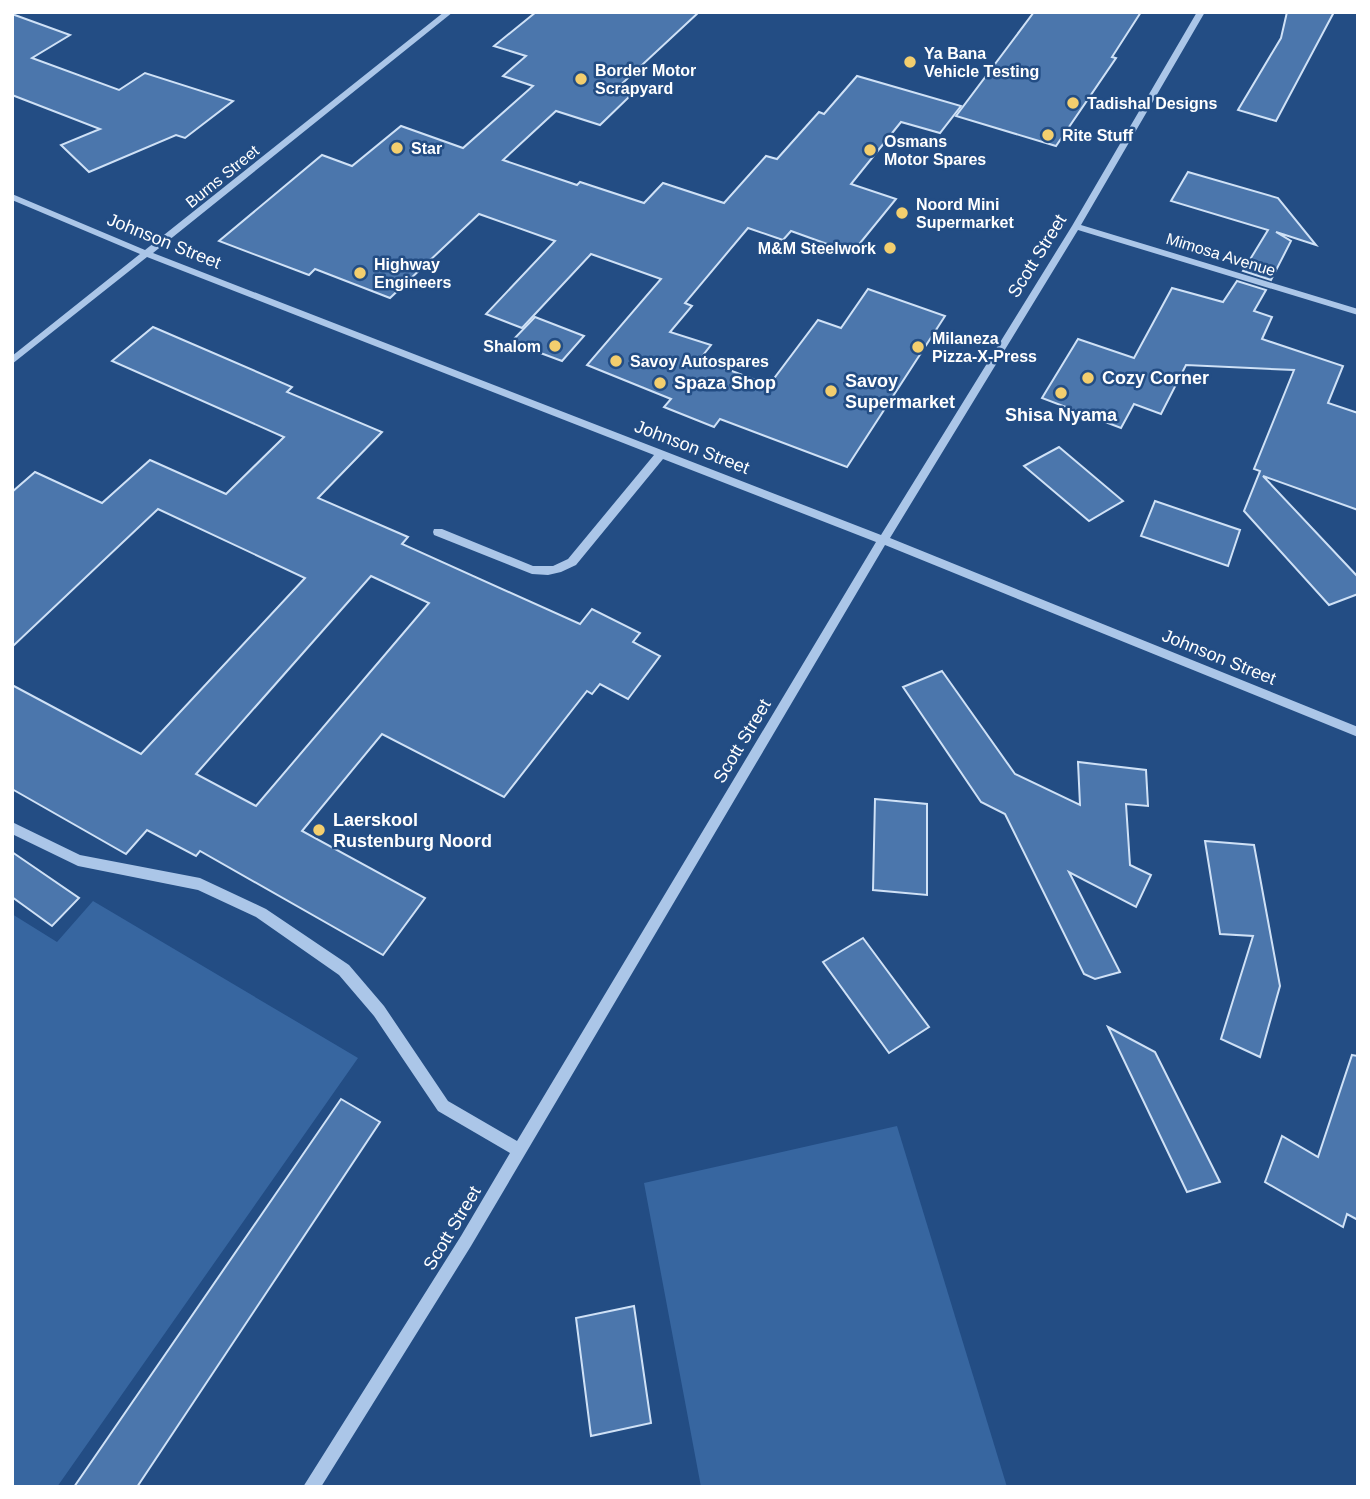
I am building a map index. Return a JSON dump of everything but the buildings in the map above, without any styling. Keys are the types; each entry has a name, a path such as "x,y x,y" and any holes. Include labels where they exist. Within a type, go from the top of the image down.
{"street":[{"name":"Burns Street","path":"12,361 449,12"},
{"name":"Scott Street","path":"311,1487 466,1241 883,540 1076,226 1201,12"},
{"name":"Johnson Street","path":"12,197 147,254 883,540 1358,732"},
{"name":"Mimosa Avenue","path":"1076,226 1358,312"},
{"path":"438,532 532,570 547,572 561,569 572,562 661,454"},
{"path":"12,828 78,860 200,884 261,913 344,970 379,1011 443,1106 519,1150"}],"shaded area":[{"path":"93,901 358,1058 57,1487 12,1487 12,914 57,942"},
{"path":"897,1126 1007,1487 701,1487 644,1183"}],"place":[{"name":"Ya Bana Vehicle Testing","path":"910,62"},
{"name":"Border Motor Scrapyard","path":"581,79"},
{"name":"Tadishal Designs","path":"1073,103"},
{"name":"Rite Stuff","path":"1048,135"},
{"name":"Star","path":"397,148"},
{"name":"Osmans Motor Spares","path":"870,150"},
{"name":"Noord Mini Supermarket","path":"902,213"},
{"name":"M&M Steelwork","path":"890,248"},
{"name":"Highway Engineers","path":"360,273"},
{"name":"Shalom","path":"555,346"},
{"name":"Milaneza Pizza-X-Press","path":"918,347"},
{"name":"Savoy Autospares","path":"616,361"},
{"name":"Cozy Corner","path":"1088,378"},
{"name":"Spaza Shop","path":"660,383"},
{"name":"Savoy Supermarket","path":"831,391"},
{"name":"Shisa Nyama","path":"1061,393"},
{"name":"Laerskool Rustenburg Noord","path":"319,830"}]}
